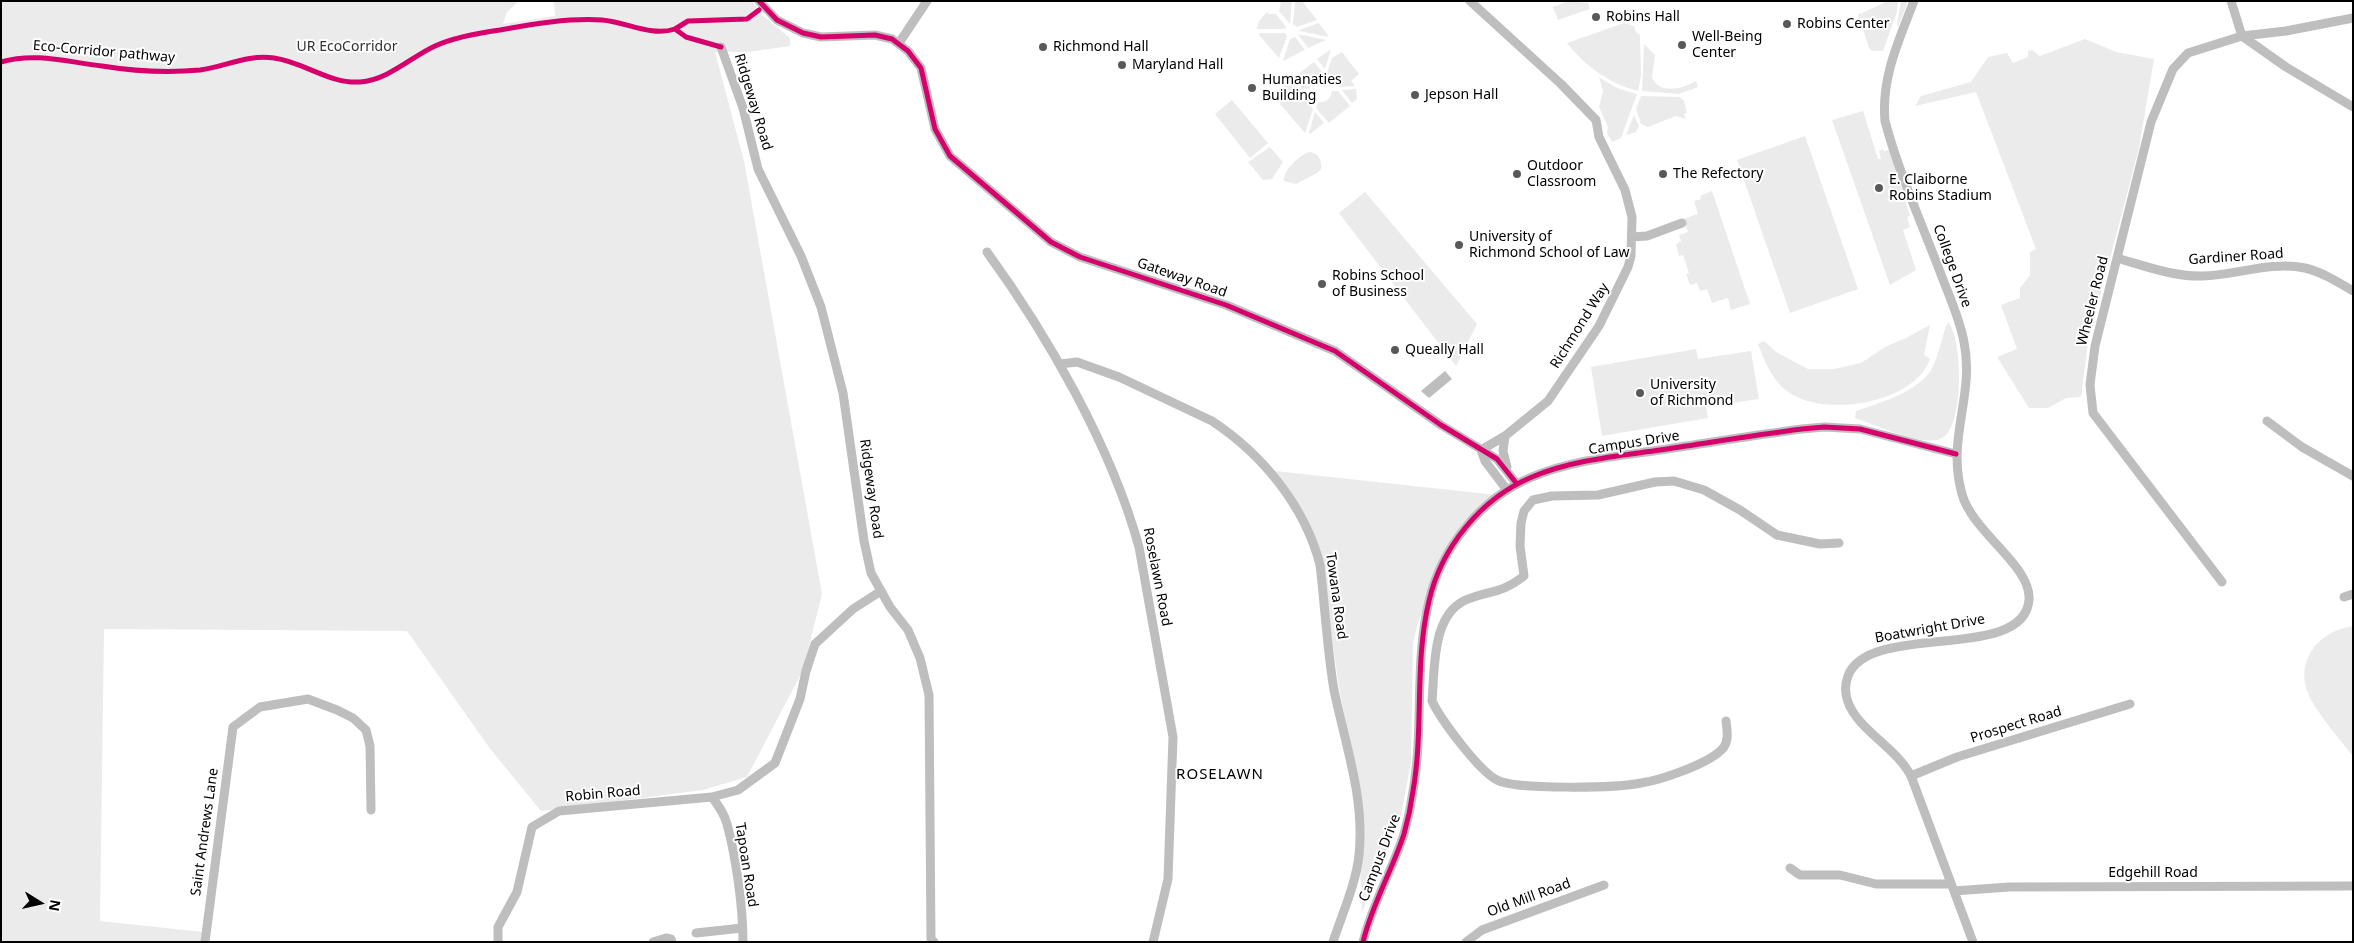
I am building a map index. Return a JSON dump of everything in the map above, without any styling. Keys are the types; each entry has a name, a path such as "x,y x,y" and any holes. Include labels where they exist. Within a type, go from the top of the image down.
{"street":[{"path":"759,1 777,20 802,33 820,37 875,35 899,43 927,1"},
{"name":"Richmond Way","path":"1470,1 1596,120 1599,137 1629,201 1632,216 1632,237 1628,267 1599,326 1548,402 1505,436 1482,450"},
{"name":"College Drive","path":"1914,1 1887,75 1884,100 1885,121 1964,341"},
{"path":"2231,1 2242,36 2286,67 2353,107"},
{"name":"Wheeler Road","path":"2222,582 2093,413 2090,401 2091,366 2151,122 2173,69 2188,53 2242,36 2353,18"},
{"name":"Gateway Road","path":"899,43 913,56 921,68 933,124 950,156 1051,242 1080,257 1226,304 1335,352 1433,420 1497,459 1517,484"},
{"name":"Ridgeway Road","path":"721,47 743,108 758,169 802,256 821,308 843,393 864,541 871,573 890,607 908,630 920,658 928,695 931,808 929,917 931,939 934,942"},
{"path":"1632,237 1647,236 1682,223"},
{"name":"Roselawn Road","path":"986,252 1060,364 1102,448 1132,523 1139,547 1173,737 1168,879 1154,942"},
{"name":"Gardiner Road","path":"2118,258 2186,276 2226,274 2288,266 2305,268 2330,278 2353,291"},
{"name":"Boatwright Drive","path":"1964,341 1967,374 1956,454 1961,494 1968,511 1977,524 2019,571 2027,584 2029,599 2023,616 2002,629 1960,640 1879,650 1862,659 1852,668 1847,679 1846,689 1851,709 1897,756 1911,776 1928,826 1973,942"},
{"name":"Towana Road","path":"1060,364 1077,362 1119,377 1172,400 1219,425 1272,474 1306,528 1315,547 1320,565 1334,689 1353,770 1359,807 1360,839 1357,870 1333,942"},
{"path":"2267,421 2302,447 2353,476"},
{"name":"Campus Drive","path":"1363,942 1372,909 1395,858 1409,816 1414,788 1423,645 1428,602 1441,567 1468,525 1507,490 1540,474 1579,463 1811,428 1860,429 1956,454"},
{"name":"Gateway Road","path":"1505,436 1503,451 1510,473"},
{"path":"1482,450 1485,461 1507,490"},
{"path":"1432,701 1438,643 1448,615 1462,602 1470,598 1499,592 1524,576 1520,546 1521,523 1528,504 1539,498 1570,494 1598,494 1655,482 1674,481 1704,490 1777,535 1820,544 1839,543"},
{"name":"Robin Road","path":"498,942 498,927 517,892 532,827 559,811 712,797 738,790 775,763 800,699 806,671 816,644 853,609 881,591"},
{"path":"1420,689 1432,701 1482,768 1500,782 1523,785 1616,786 1642,783 1708,761 1726,742 1728,735 1726,721"},
{"name":"Saint Andrews Lane","path":"205,942 233,727 260,708 308,699 338,710 352,718 366,730 370,746 371,810"},
{"name":"Prospect Road","path":"1911,776 1957,758 2130,704"},
{"name":"Tapoan Road","path":"712,797 721,808 726,823 734,862 743,942"},
{"path":"1790,868 1800,875 1840,875 1876,884 1952,887"},
{"name":"Old Mill Road","path":"1466,942 1482,930 1604,885"},
{"name":"Edgehill Road","path":"1952,887 2353,886"},
{"path":"696,933 742,928"},
{"path":"653,942 666,938 671,939 672,942"}],"green space":[{"name":"UR EcoCorridor","path":"1,1 519,1 507,12 503,24 555,16 554,1 752,1 761,14 790,38 790,46 748,52 715,52 744,161 822,594 803,670 747,777 703,790 541,811 491,750 407,631 104,629 100,921 203,932 202,942 1,942"},
{"path":"1281,1 1292,1 1290,24 1279,11"},
{"path":"1295,1 1302,1 1317,20 1297,27 1293,24"},
{"path":"1569,1 1588,3 1590,9 1558,20 1553,7"},
{"path":"1888,1 1898,1 1897,12 1883,51 1872,51 1869,48 1858,14 1861,13 1863,18 1862,13"},
{"path":"1901,1 1908,1 1898,27 1897,24"},
{"path":"1267,12 1269,14 1276,14 1286,27 1285,29 1257,29 1259,21"},
{"path":"1319,23 1329,37 1299,31 1299,30"},
{"path":"1624,23 1634,26 1636,32 1640,35 1641,76 1638,91 1618,84 1599,73 1567,43"},
{"path":"1260,33 1285,33 1287,36 1279,58 1259,35"},
{"path":"1298,34 1326,40 1308,48"},
{"path":"1295,37 1305,50 1283,61 1290,39"},
{"path":"2085,39 2116,52 2154,59 2139,148 2088,343 2081,397 2066,398 2048,408 2029,408 1997,357 2017,349 2001,305 2020,298 2020,288 2030,275 2030,252 2036,249 1976,92 1915,106 1921,96 1971,82 1988,57 2007,53 2013,63 2028,57 2028,51 2032,50 2040,56"},
{"path":"1644,44 1655,55 1652,77 1655,83 1672,89 1696,81 1698,87 1679,94 1642,91"},
{"path":"1331,49 1325,69 1317,59"},
{"path":"1342,52 1359,74 1351,81 1355,86 1339,87 1327,73 1332,58"},
{"path":"1314,62 1323,73 1322,79 1312,80 1309,89 1302,89 1293,78"},
{"path":"1599,77 1617,88 1637,94 1621,138 1612,142 1607,133 1608,127 1599,107 1603,91"},
{"path":"1290,81 1298,90 1283,91 1284,85"},
{"path":"1356,89 1357,99 1352,103 1342,90"},
{"path":"1332,91 1338,91 1350,106 1329,123 1316,108 1318,102 1326,101"},
{"path":"1301,93 1313,109 1305,133 1280,104 1281,95"},
{"path":"1641,96 1680,97 1684,101 1687,113 1684,114 1686,119 1676,116 1648,127 1641,124 1636,109"},
{"path":"1232,100 1268,143 1250,158 1215,114"},
{"name":"E. Claiborne Robins Stadium","path":"1863,111 1878,159 1881,159 1879,151 1883,149 1884,151 1890,150 1910,216 1907,217 1910,227 1903,230 1916,270 1890,285 1832,120"},
{"path":"1315,112 1324,123 1310,134 1309,133"},
{"path":"1634,115 1639,126 1636,132 1626,135"},
{"path":"1805,136 1858,289 1790,313 1737,160"},
{"path":"1270,147 1283,162 1272,179 1263,180 1248,162"},
{"path":"1310,152 1319,158 1321,169 1296,184 1284,181 1289,167 1301,156"},
{"path":"1712,191 1750,304 1731,310 1728,298 1712,303 1707,289 1700,291 1697,283 1690,285 1686,274 1689,273 1683,255 1679,256 1676,244 1681,241 1679,235 1688,232 1683,219 1698,214 1694,201 1701,199 1700,196"},
{"path":"1365,192 1477,324 1456,366 1339,213"},
{"path":"1948,322 1953,331 1957,346 1959,383 1954,420 1948,432 1940,439 1921,440 1898,434 1855,418 1856,411 1897,396 1925,378 1931,370"},
{"path":"1930,325 1924,355 1930,359 1921,374 1908,386 1891,395 1871,401 1850,404 1830,405 1811,402 1795,396 1776,380 1758,344 1764,341 1776,352 1808,369 1834,369 1861,363 1885,347"},
{"path":"1696,349 1698,359 1751,351 1759,399 1706,407 1708,418 1602,436 1591,367"},
{"path":"1275,471 1497,495 1442,557 1418,623 1413,644 1411,762 1400,821 1374,880 1362,913 1356,773 1340,693 1317,542"},
{"path":"2353,626 2353,756 2313,703 2304,677 2310,653 2317,644 2339,630"}],"shaded area":[{"path":"1445,371 1452,379 1429,398 1421,391"}],"cycle path":[{"path":"759,1 777,20 803,33 821,37 875,35 892,39 908,51 921,68 935,129 950,156 1051,242 1080,257 1226,305 1335,351 1441,425 1497,459 1517,484"},
{"path":"675,29 688,21 747,19 759,10"},
{"name":"Eco-Corridor pathway","path":"1,62 14,59 39,58 126,69 176,71 200,70 245,59 264,57 285,60 338,80 360,82 390,73 435,46 459,38 483,32 576,20 611,21 657,31 675,29 686,37 721,47"},
{"path":"1363,942 1372,914 1404,834 1410,808 1418,744 1420,672 1424,624 1429,601 1435,581 1453,544 1480,511 1513,486 1563,466 1802,429 1824,427 1860,429 1956,454"}],"place":[{"name":"Robins Hall","path":"1596,17"},
{"name":"Robins Center","path":"1787,24"},
{"name":"Well-Being Center","path":"1682,45"},
{"name":"Richmond Hall","path":"1043,47"},
{"name":"Maryland Hall","path":"1122,65"},
{"name":"Humanaties Building","path":"1252,88"},
{"name":"Jepson Hall","path":"1415,95"},
{"name":"Outdoor Classroom","path":"1517,174"},
{"name":"The Refectory","path":"1663,174"},
{"name":"E. Claiborne Robins Stadium","path":"1879,188"},
{"name":"University of Richmond School of Law","path":"1459,245"},
{"name":"Robins School of Business","path":"1322,284"},
{"name":"Queally Hall","path":"1395,350"},
{"name":"University of Richmond","path":"1640,393"}],"district":[{"name":"ROSELAWN","path":"1220,775"}]}
